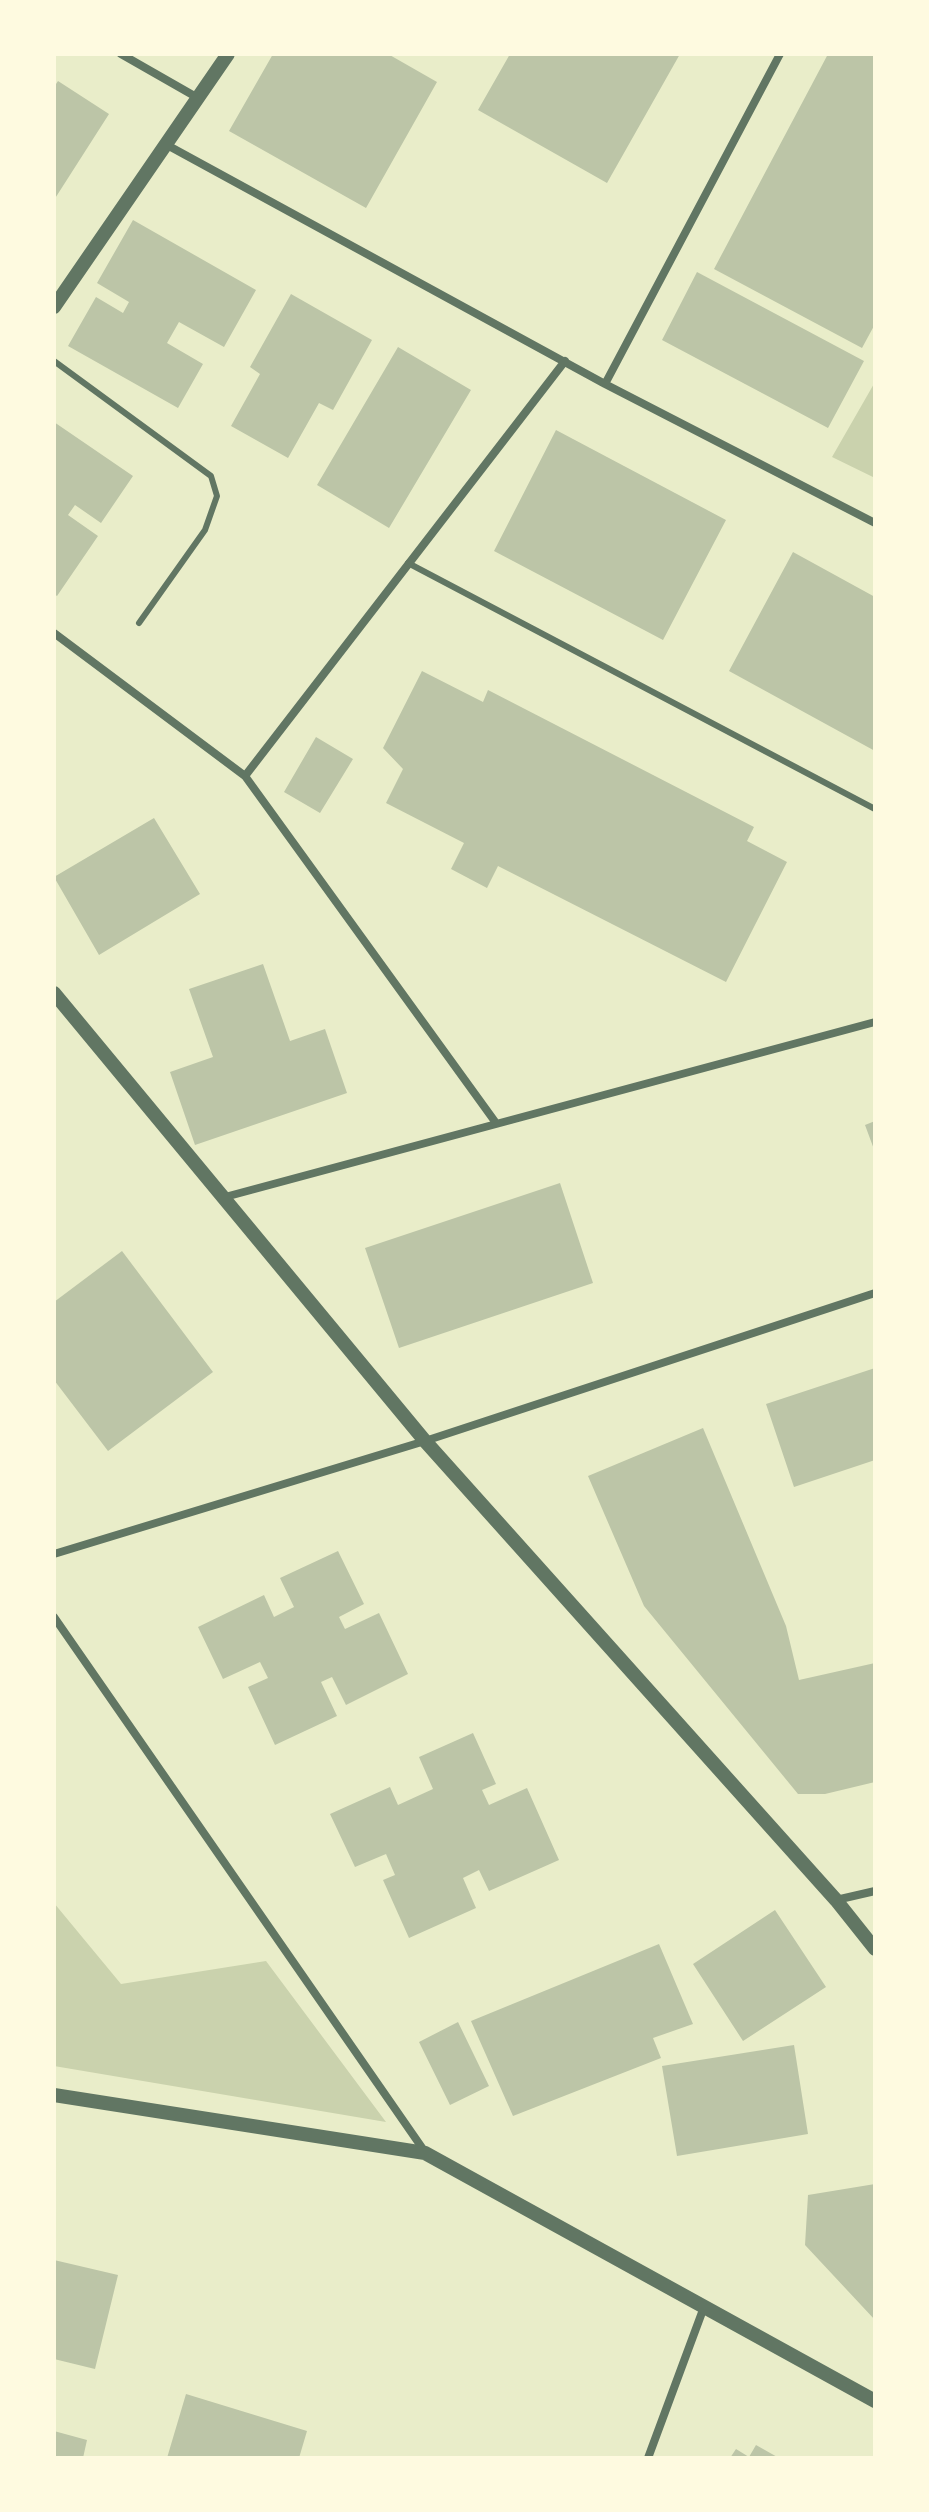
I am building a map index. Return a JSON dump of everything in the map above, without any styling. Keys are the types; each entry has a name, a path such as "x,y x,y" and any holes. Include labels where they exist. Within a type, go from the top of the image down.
{"street":[{"path":"121,54 198,98"},
{"path":"54,307 228,54"},
{"path":"605,384 780,54"},
{"path":"167,145 605,384 875,523"},
{"path":"245,776 565,361"},
{"path":"54,633 245,776 496,1123"},
{"path":"54,993 425,1441 836,1900 875,1949"},
{"path":"225,1197 875,1022"},
{"path":"54,1554 425,1441 875,1293"},
{"path":"54,1617 425,2153"},
{"path":"836,1900 875,1891"},
{"path":"54,2095 425,2153 875,2401"},
{"path":"648,2458 704,2307"}],"lane":[{"path":"54,361 211,476 217,496 205,530 139,623"},
{"path":"408,563 875,809"}],"green space":[{"path":"875,382 875,478 832,457"},
{"path":"54,1903 121,1984 266,1961 386,2122 54,2066"}],"building":[{"path":"273,54 388,54 437,82 366,208 229,131"},
{"path":"510,54 680,54 607,183 478,110"},
{"path":"828,54 875,54 875,324 862,348 714,269"},
{"path":"58,81 109,114 54,200 54,87"},
{"path":"133,220 256,290 224,347 179,322 167,343 203,364 178,408 68,346 96,297 123,313 129,302 97,283"},
{"path":"697,272 864,361 828,428 662,340"},
{"path":"291,294 372,340 333,410 319,403 288,458 231,426 260,374 250,367"},
{"path":"398,347 471,390 389,528 317,485"},
{"path":"54,422 133,476 101,523 75,505 68,515 98,536 57,596 54,594"},
{"path":"556,430 726,520 663,640 494,551"},
{"path":"793,552 875,597 875,751 729,671"},
{"path":"422,671 483,702 488,690 754,827 747,841 787,862 726,982 498,866 487,888 451,869 464,843 386,803 403,769 383,748"},
{"path":"316,737 353,759 320,813 284,792"},
{"path":"154,818 200,894 99,955 54,877"},
{"path":"263,964 290,1041 325,1029 347,1093 195,1145 170,1072 213,1057 189,989"},
{"path":"875,1121 875,1152 865,1125"},
{"path":"560,1183 593,1283 399,1348 365,1248"},
{"path":"122,1251 213,1372 108,1451 54,1380 54,1302"},
{"path":"875,1368 875,1460 794,1487 766,1404"},
{"path":"703,1428 786,1626 799,1680 875,1663 875,1782 825,1794 798,1794 644,1606 588,1476"},
{"path":"338,1551 364,1604 339,1617 345,1629 379,1613 408,1674 346,1705 332,1677 321,1682 337,1716 275,1745 248,1687 268,1678 260,1662 223,1679 198,1627 264,1595 274,1617 294,1607 280,1578"},
{"path":"473,1733 496,1784 482,1790 489,1805 527,1788 559,1860 489,1891 479,1870 463,1878 476,1908 409,1938 383,1880 395,1875 386,1854 355,1867 330,1814 390,1787 398,1805 433,1789 419,1757"},
{"path":"775,1910 826,1987 743,2041 693,1964"},
{"path":"659,1944 693,2024 653,2038 661,2058 513,2116 471,2021"},
{"path":"458,2022 489,2086 450,2105 419,2042"},
{"path":"794,2045 808,2134 677,2156 662,2066"},
{"path":"875,2184 875,2320 805,2245 808,2195"},
{"path":"54,2260 118,2275 95,2369 54,2359"},
{"path":"186,2394 307,2431 299,2458 167,2458"},
{"path":"54,2431 87,2440 83,2458 54,2458"},
{"path":"756,2445 779,2458 730,2458 736,2449 749,2457"}]}
